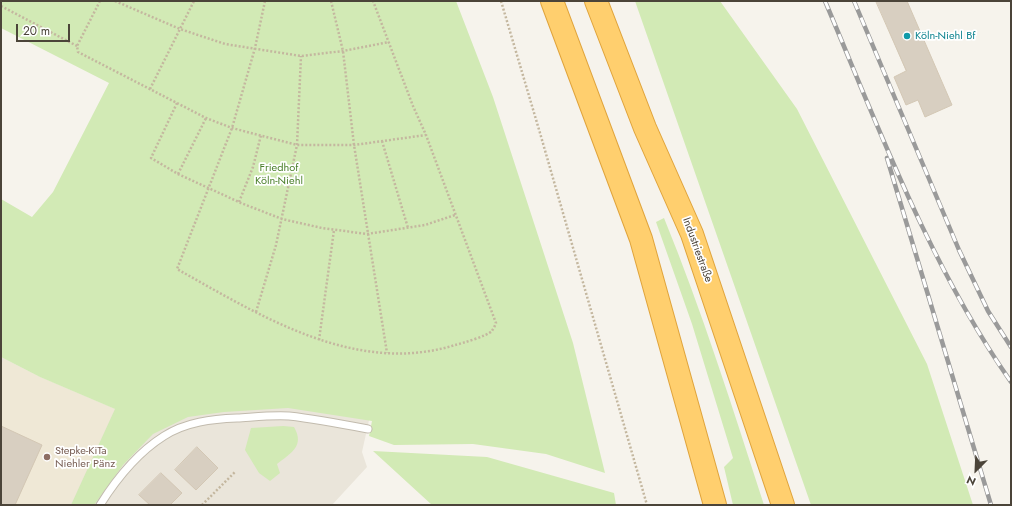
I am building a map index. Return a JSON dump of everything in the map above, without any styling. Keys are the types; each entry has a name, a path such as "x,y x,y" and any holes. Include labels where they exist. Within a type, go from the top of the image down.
{"highway":[{"path":"552,1 642,239 715,505"},
{"name":"Industriestraße","path":"596,1 645,128 692,234 782,505"}],"lane":[{"path":"100,505 127,468 144,451 165,436 187,425 209,420 288,416 368,428"}],"path":[{"path":"100,1 77,46 78,52 206,118 232,128 297,145 354,145 426,136"},
{"path":"116,1 180,29 225,44 301,56 343,51 389,42"},
{"path":"150,89 194,1"},
{"path":"265,1 255,48 232,128 177,269 256,312 319,340 374,353 400,354 447,348 471,341 491,332 496,323 426,136 373,1"},
{"path":"330,1 343,51 354,145 387,353"},
{"path":"501,1 647,505"},
{"path":"1,6 77,46"},
{"path":"256,312 276,244 297,145 301,56"},
{"path":"177,103 151,158 178,174 239,202 282,219 334,230 367,234 425,225 455,215"},
{"path":"178,174 206,118"},
{"path":"239,202 253,166 262,135"},
{"path":"382,141 408,228"},
{"path":"319,340 334,230"},
{"path":"202,505 235,472"}],"shaded area":[{"path":"1,357 40,377 115,409 373,402 362,452 367,467 332,505 1,505"},
{"name":"Stepke-KiTa Niehler Pänz","path":"4,359 40,377 115,409 71,505 1,505 1,365"}],"green space":[{"name":"Friedhof Köln-Niehl","path":"1,1 456,1 493,97 573,343 605,473 546,454 473,444 394,445 369,436 372,421 288,408 224,412 188,417 153,434 123,465 94,505 71,505 115,409 40,377 1,357 1,199 32,217 53,192 109,83 1,28"},
{"path":"635,1 720,1 797,109 927,364 973,505 811,505"},
{"path":"664,218 704,324 764,505 733,505 724,467 733,458 692,324 656,222"},
{"path":"283,426 294,427 298,439 297,444 291,452 277,464 280,473 270,481 259,473 245,450 251,428"},
{"path":"373,451 487,457 614,493 616,505 432,505"}],"building":[{"name":"Köln-Niehl Bf","path":"876,1 907,1 952,105 925,117 918,100 906,105 894,77 906,71"},
{"path":"1,426 42,445 15,505 1,505"},
{"path":"197,447 218,468 196,490 175,470"},
{"path":"161,473 182,493 170,505 150,505 139,495"}],"railway":[{"path":"825,1 908,197 931,245 982,338 1011,382"},
{"path":"854,1 959,250 988,311 1011,347"},
{"path":"887,158 991,505"}],"place":[{"name":"Köln-Niehl Bf","path":"907,36"},
{"name":"Stepke-KiTa Niehler Pänz","path":"47,457"}]}
